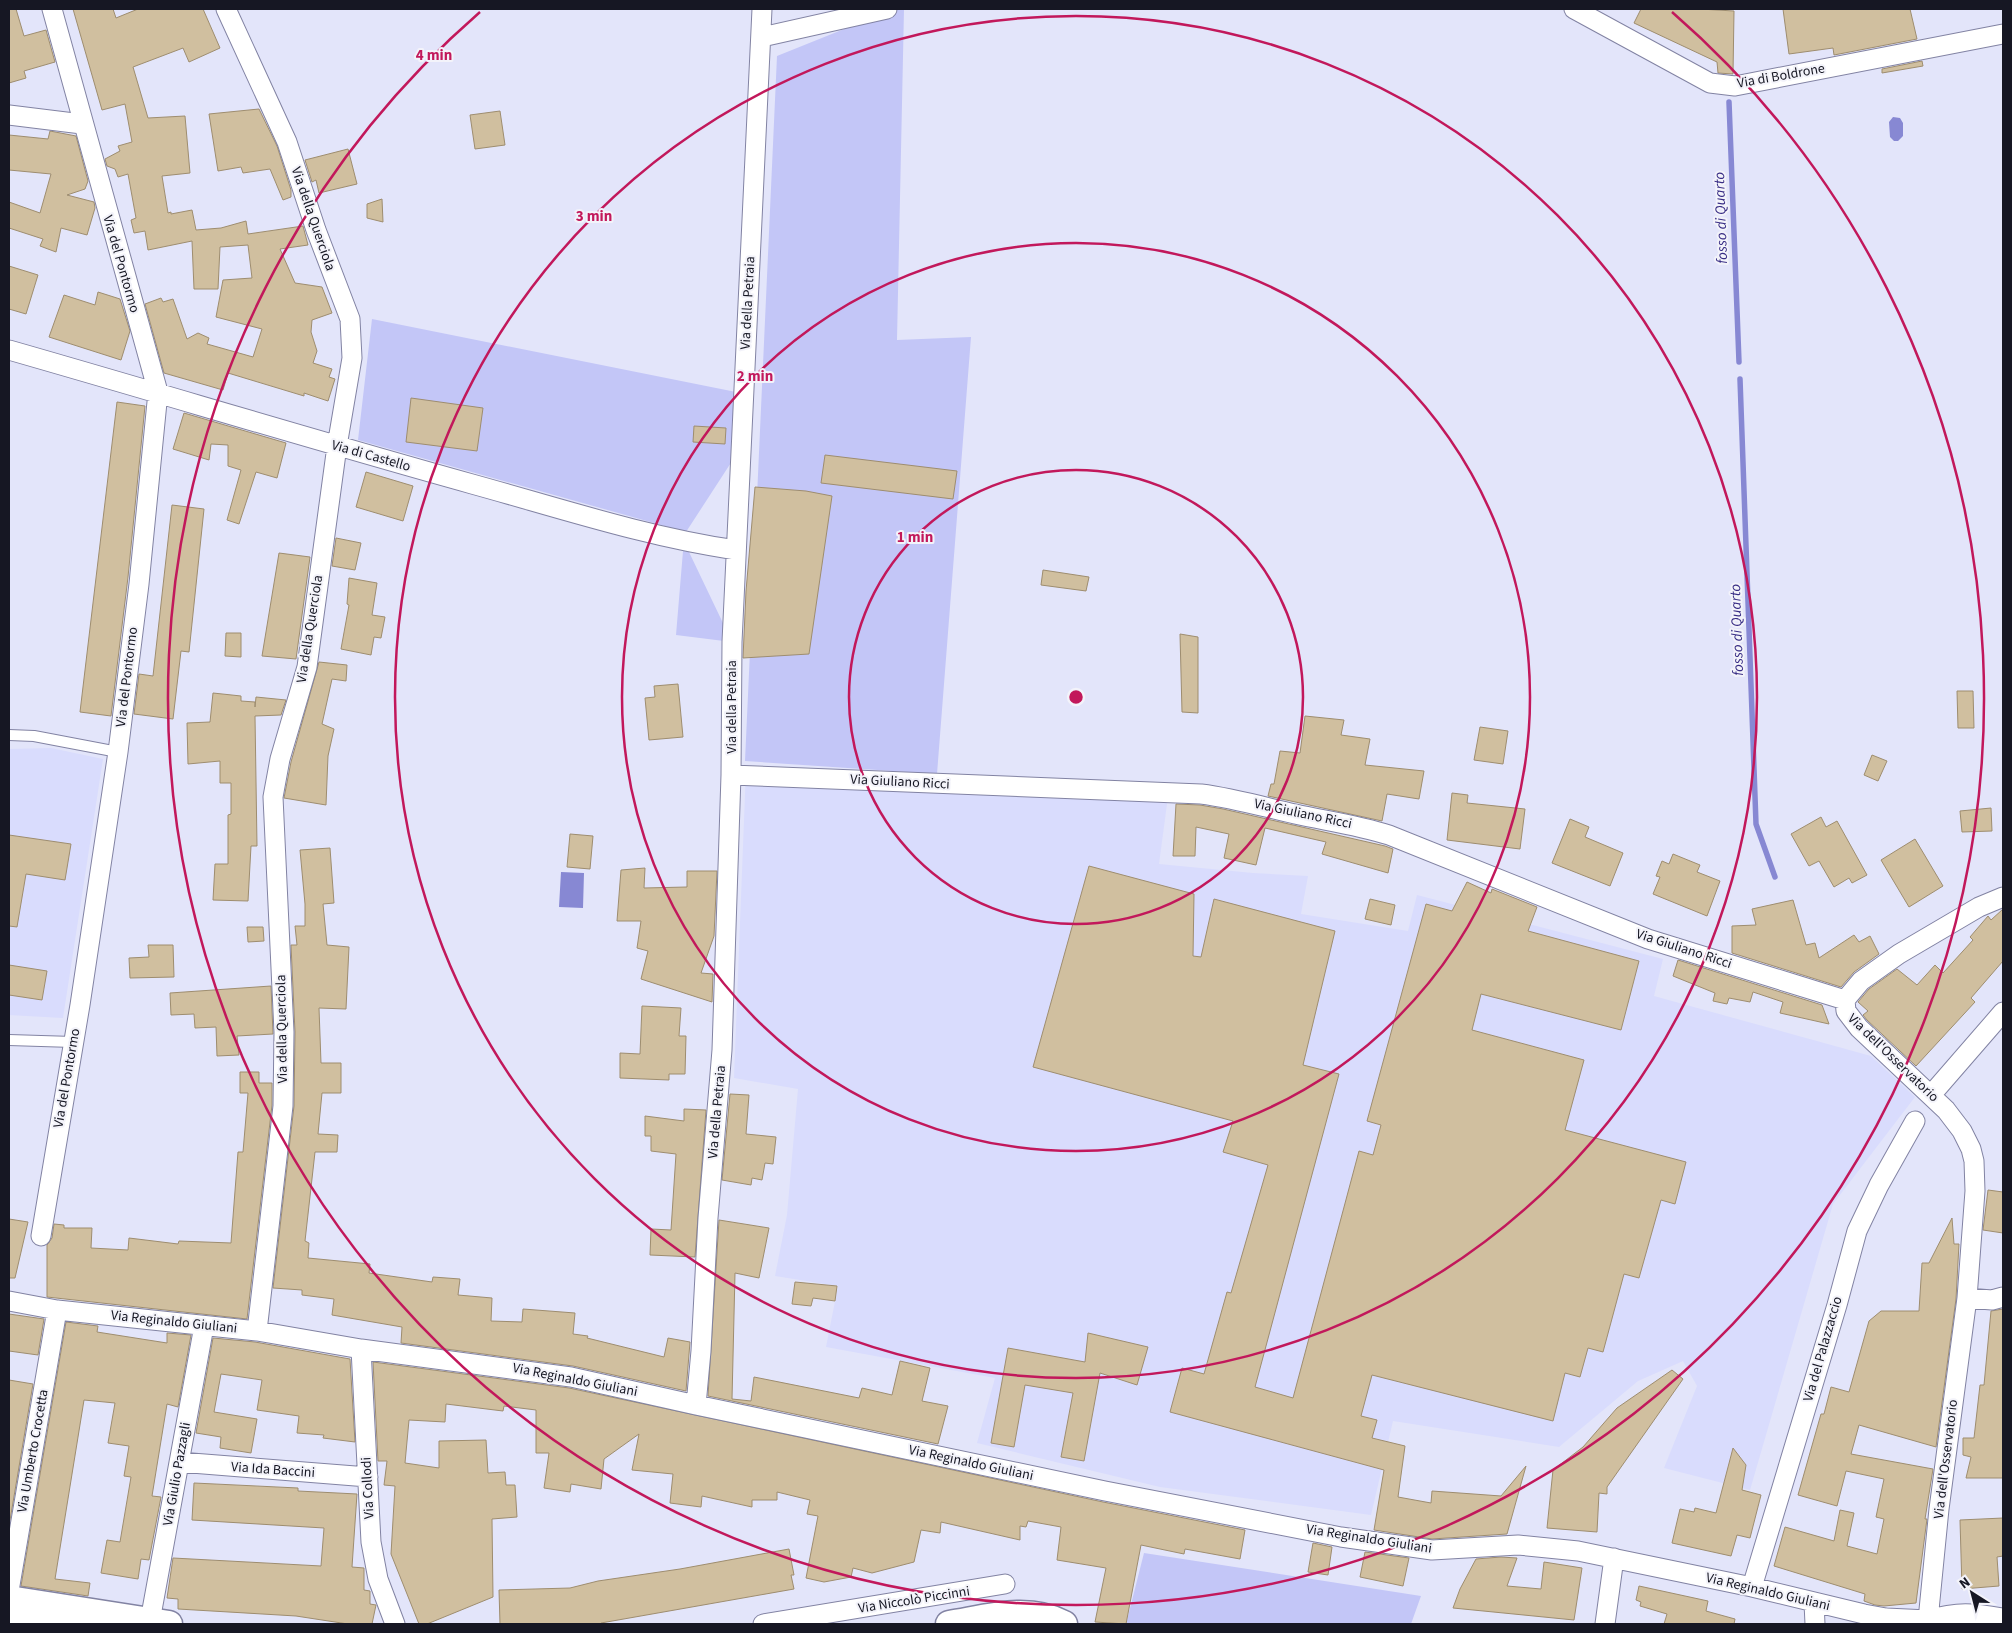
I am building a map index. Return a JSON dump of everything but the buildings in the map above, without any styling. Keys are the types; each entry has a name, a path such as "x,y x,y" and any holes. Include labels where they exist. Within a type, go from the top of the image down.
{"main road":[{"path":"9,1599 158,1615"},
{"path":"949,1624 1016,1614 1030,1614 1051,1618 1064,1624"}],"street":[{"name":"Via del Pontormo","path":"41,1236 118,752 139,584 158,392 82,124 52,9"},
{"name":"Via della Querciola","path":"226,9 287,142 316,230 350,319 352,358 337,446 307,667 280,759 273,798 284,1032 283,1106 257,1330"},
{"name":"Via della Petraia","path":"696,1405 701,1351 708,1218 722,1050 732,775 732,642 762,9"},
{"path":"762,37 887,9"},
{"name":"Via di Boldrone","path":"1574,9 1710,83 1735,86 2003,34"},
{"path":"9,115 82,124"},
{"name":"Via di Castello","path":"9,350 158,392 337,446 689,543 736,550"},
{"name":"Via Giuliano Ricci","path":"732,775 1201,794 1230,798 1297,814 1360,826 1390,835 1648,939 1845,1000"},
{"name":"Via dell'Osservatorio","path":"1928,1622 1939,1509 1967,1298 1975,1191 1974,1162 1971,1150 1962,1131 1931,1095 1859,1028 1846,1011 1845,1000 1861,981 1899,954 1979,907 2003,897"},
{"path":"1931,1095 2003,1012"},
{"name":"Via del Palazzaccio","path":"1752,1587 1837,1305 1857,1231 1878,1185 1915,1121"},
{"path":"1967,1298 1992,1300 2003,1297"},
{"name":"Via Reginaldo Giuliani","path":"9,1301 57,1310 257,1330 361,1349 571,1377 1105,1491 1341,1537 1432,1550 1533,1545 1614,1558 1886,1618 1928,1622 1948,1614 1966,1612 2003,1618"},
{"name":"Via Umberto Crocetta","path":"9,1591 57,1310"},
{"name":"Via Giulio Pazzagli","path":"158,1615 179,1462 204,1326"},
{"name":"Via Collodi","path":"361,1349 374,1559 381,1590 395,1624"},
{"name":"Via Ida Baccini","path":"179,1462 368,1477"},
{"path":"1604,1624 1614,1558"},
{"name":"Via Niccolò Piccinni","path":"763,1624 1005,1584"},
{"path":"1814,1603 1815,1624"},
{"path":"9,1613 78,1624"}],"lane":[{"path":"9,735 34,736 118,752"},
{"path":"9,1040 73,1042"}],"shaded area":[{"path":"894,9 904,9 897,340 971,337 937,774 745,761 777,56"},
{"path":"1893,117 1900,118 1903,123 1903,136 1898,141 1894,141 1890,137 1889,122"},
{"path":"372,319 736,392 736,455 686,532 358,440"},
{"path":"683,551 689,552 732,642 676,635"},
{"path":"51,748 103,759 63,1018 9,1015 9,749"},
{"path":"746,769 937,774 1169,789 1159,864 1308,876 1301,914 1408,931 1417,895 1663,959 1654,996 1871,1056 1915,1097 1833,1204 1750,1490 1664,1468 1697,1386 1683,1361 1638,1381 1559,1447 1393,1421 1371,1515 1160,1487 977,1443 995,1378 826,1347 838,1286 775,1276 787,1215 798,1089 734,1078"},
{"path":"561,872 584,873 583,908 559,907"},
{"path":"1144,1553 1421,1596 1411,1624 1126,1624"}],"waterway":[{"name":"fosso di Quarto","path":"1729,102 1739,362"},
{"name":"fosso di Quarto","path":"1740,379 1756,824 1775,877"}]}
